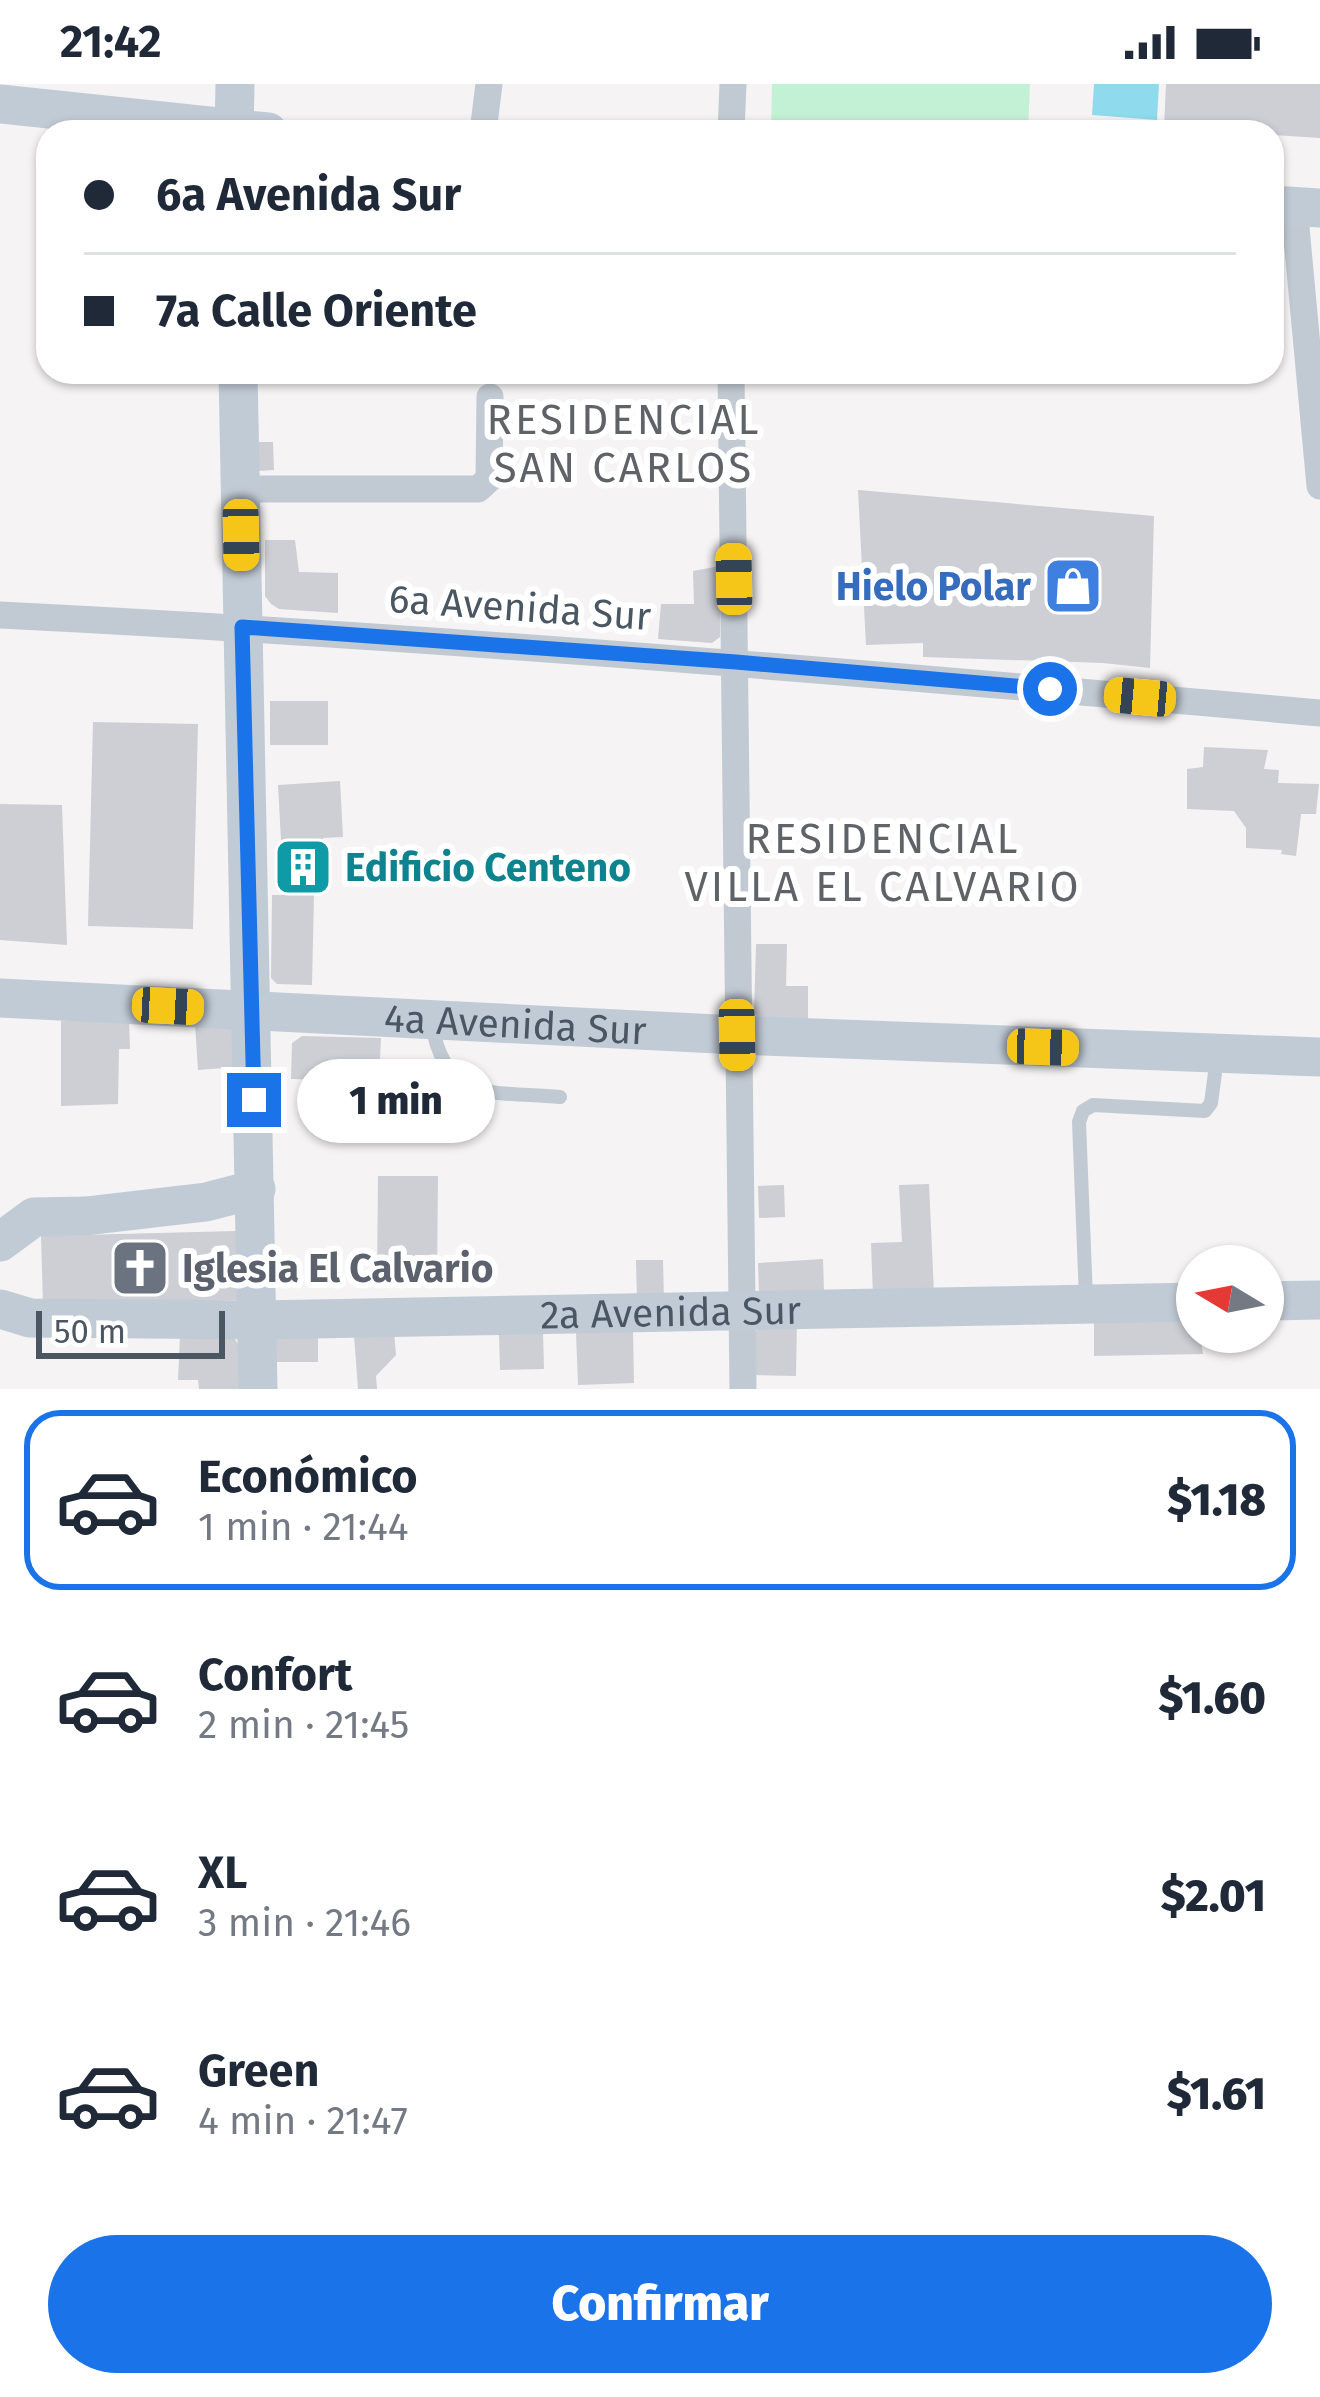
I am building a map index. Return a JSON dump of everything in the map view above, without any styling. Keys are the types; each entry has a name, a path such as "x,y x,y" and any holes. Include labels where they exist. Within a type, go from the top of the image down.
{"main road":[{"path":"235,84 243,120"},
{"path":"0,104 145,120"},
{"path":"238,384 258,1389"},
{"name":"4a Avenida Sur","path":"0,998 1320,1058"},
{"path":"0,1243 34,1216 86,1216 206,1202 256,1190"},
{"path":"1284,1301 1320,1300"},
{"name":"2a Avenida Sur","path":"0,1309 30,1318 259,1320 1176,1302"}],"street":[{"path":"484,120 489,84"},
{"path":"732,120 734,84"},
{"path":"1295,206 1320,481"},
{"path":"731,384 743,1389"},
{"path":"240,489 478,489 489,479 490,397"},
{"name":"6a Avenida Sur","path":"0,615 736,662 1320,713"}],"lane":[{"path":"431,1020 437,1056 450,1076 475,1089 560,1097"},
{"path":"1087,1304 1079,1122 1084,1111 1094,1105 1205,1111 1211,1103 1217,1054"}],"green space":[{"path":"772,84 1030,84 1028,120 771,120"}],"water":[{"path":"1094,84 1159,84 1157,120 1092,115"}],"building":[{"path":"1166,84 1320,84 1320,138 1284,136 1284,120 1164,120"},
{"path":"258,442 273,442 274,470 258,471"},
{"path":"858,490 1154,516 1150,668 923,657 923,643 866,645"},
{"path":"265,540 295,540 299,572 338,573 338,613 279,609 271,604 265,596"},
{"path":"720,566 720,637 712,643 658,639 661,604 694,604 693,571"},
{"path":"270,701 328,701 328,745 270,745"},
{"path":"93,722 198,724 193,929 88,926"},
{"path":"1204,747 1268,750 1264,769 1279,770 1278,783 1319,784 1316,814 1301,814 1296,856 1281,854 1282,850 1246,848 1246,828 1234,811 1187,809 1187,769 1203,767"},
{"path":"340,781 343,837 323,838 324,894 314,894 312,985 277,984 271,978 272,895 284,895 278,785"},
{"path":"0,804 62,805 67,945 0,940"},
{"path":"756,944 787,944 786,986 808,986 808,1020 762,1019 754,1014"},
{"path":"129,1019 130,1049 119,1049 118,1104 61,1106 61,1021"},
{"path":"195,1024 234,1028 236,1067 198,1070"},
{"path":"302,1036 381,1038 379,1081 291,1079 292,1043"},
{"path":"378,1176 438,1176 437,1280 377,1280"},
{"path":"929,1184 934,1293 873,1296 871,1243 902,1242 899,1185"},
{"path":"784,1185 785,1217 759,1218 758,1186"},
{"name":"Iglesia El Calvario","path":"236,1231 238,1300 43,1305 41,1236"},
{"path":"823,1259 824,1291 759,1294 758,1263"},
{"path":"636,1260 663,1260 664,1302 637,1302"},
{"path":"1176,1314 1176,1353 1203,1354 1094,1356 1094,1316"},
{"path":"797,1317 796,1376 751,1375 751,1337 764,1321"},
{"path":"633,1331 634,1383 578,1385 576,1333"},
{"path":"279,1332 318,1333 318,1362 271,1362 271,1341"},
{"path":"394,1332 396,1355 376,1376 377,1389 358,1389 354,1335"},
{"path":"543,1332 544,1369 500,1370 499,1334"},
{"path":"180,1336 233,1337 242,1349 241,1389 199,1389 198,1380 178,1380"}],"place":[{"name":"Hielo Polar","path":"1073,586"},
{"name":"Edificio Centeno","path":"303,867"},
{"name":"Iglesia El Calvario","path":"140,1268"}],"district":[{"name":"RESIDENCIAL SAN CARLOS","path":"624,444"},
{"name":"RESIDENCIAL VILLA EL CALVARIO","path":"883,862"}],"route":[{"path":"254,1100 242,627 1050,689"}]}
